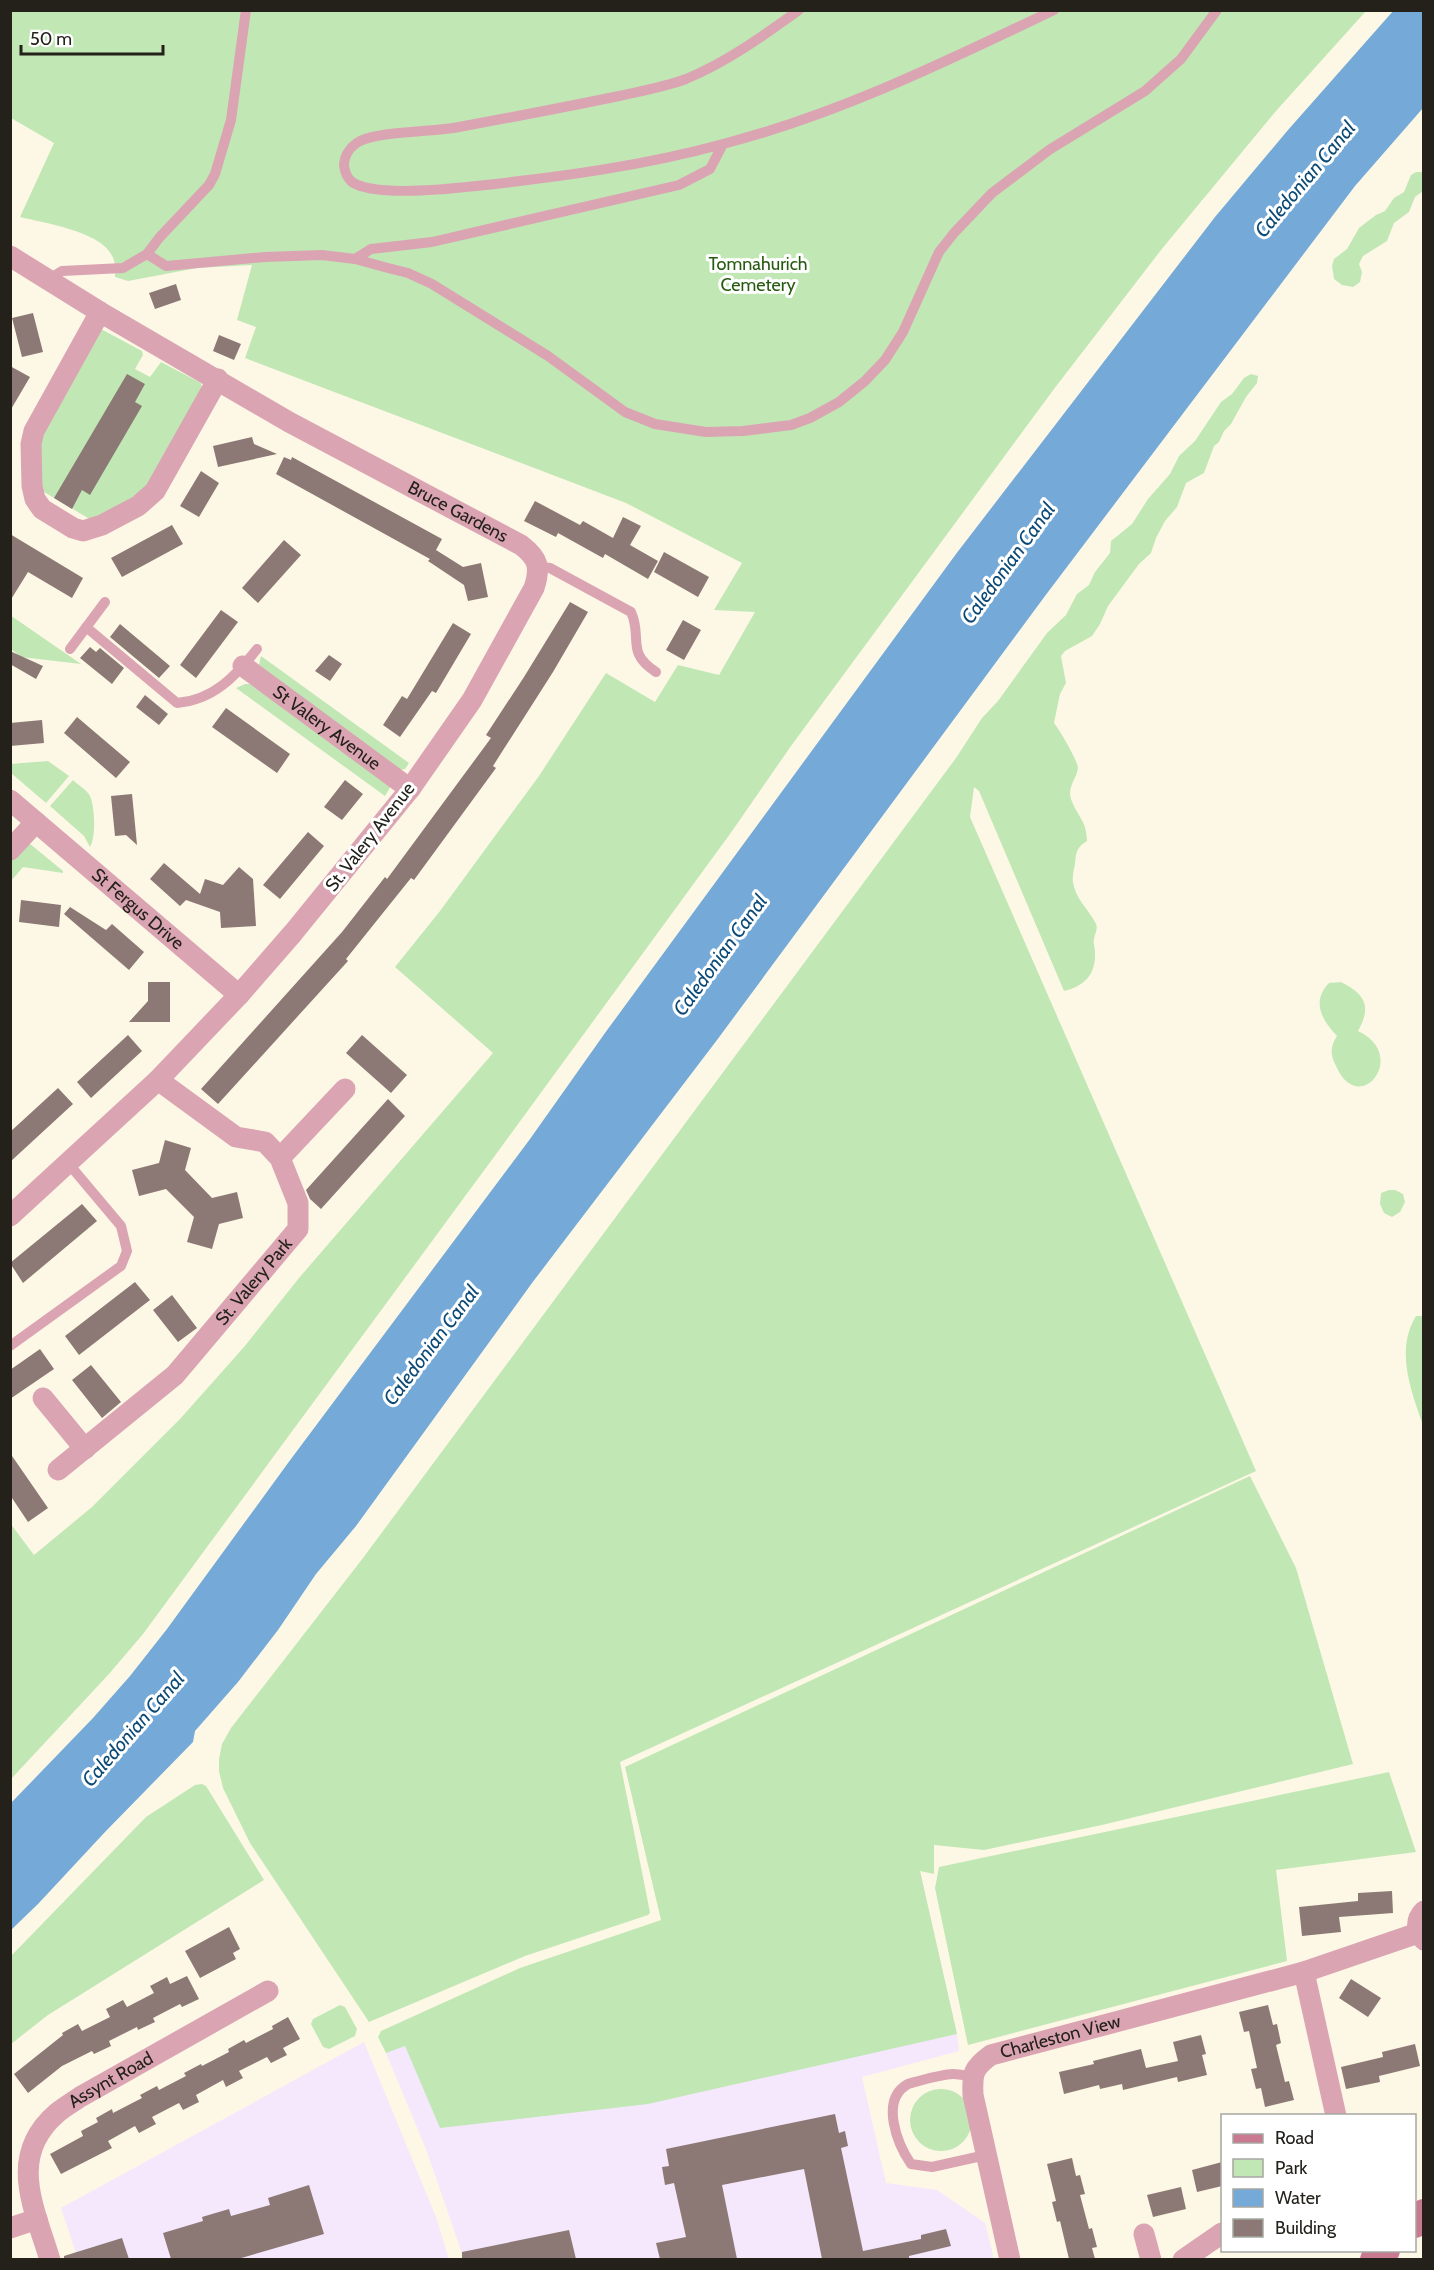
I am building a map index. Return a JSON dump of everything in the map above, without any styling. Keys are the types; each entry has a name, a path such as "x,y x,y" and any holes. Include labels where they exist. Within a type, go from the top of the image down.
{"street":[{"name":"Bruce Gardens","path":"10,256 100,312 289,422 521,545 533,554 537,566"},
{"path":"100,312 40,418 31,444 32,486 35,499 42,509 73,528 83,531 102,525 147,500 155,491 218,379"},
{"name":"St. Valery Avenue","path":"10,1216 158,1080 239,995 293,933 410,789 472,700 534,588 538,576 537,566"},
{"name":"St Valery Avenue","path":"243,666 410,789"},
{"name":"St Fergus Drive","path":"10,800 239,995"},
{"path":"10,850 36,822"},
{"path":"158,1080 236,1137 265,1142 280,1158 345,1089"},
{"name":"St. Valery Park","path":"58,1470 176,1375 298,1229 298,1203 280,1158"},
{"path":"43,1398 85,1449"},
{"name":"Charleston View","path":"972,2077 978,2065 991,2055 1304,1972 1421,1936 1418,1919 1424,1911"},
{"path":"1304,1972 1336,2114"},
{"name":"Assynt Road","path":"50,2259 27,2180 29,2154 36,2136 57,2113 80,2097 268,1991"},
{"path":"972,2077 973,2095 1010,2259"},
{"path":"10,2228 37,2219"},
{"path":"1144,2234 1151,2259"},
{"path":"1183,2259 1221,2234"}],"lane":[{"path":"50,279 62,271 123,268 147,254 209,185 231,120 246,10"},
{"path":"799,10 742,50 686,79 591,102 443,130 370,137 357,143 348,152 344,160 344,171 355,184 391,191 465,188 542,179 678,155 723,144 816,115 890,87 1054,10"},
{"path":"147,254 166,266 279,256 322,255 355,259 408,273 432,284 548,356 625,412 655,424 706,432 742,431 791,425 810,418 839,402 865,381 885,360 903,332 939,252 992,193 1049,150 1145,91 1181,59 1217,10"},
{"path":"355,259 371,249 432,242 679,185 710,169 723,144"},
{"path":"537,566 550,568 631,612 635,621 634,638 637,653 645,665 656,672"},
{"path":"70,649 105,602"},
{"path":"86,627 177,703 192,702 227,683 256,649"},
{"path":"10,1346 121,1266 127,1251 121,1226 68,1163"},
{"path":"972,2077 952,2073 907,2084 894,2098 892,2116 900,2147 911,2164 932,2167 986,2156"}],"shaded area":[{"path":"920,1871 959,2051 862,2077 886,2183 937,2190 985,2223 994,2259 464,2259 426,2149 386,2053"},
{"path":"364,2042 436,2217 449,2259 78,2259 61,2208"}],"green space":[{"name":"Tomnahurich Cemetery","path":"11,11 1366,11 1276,111 1161,250 1054,389 143,1634 11,1779 10,1523 34,1555 92,1507 180,1419 244,1347 299,1278 493,1053 395,967 440,911 539,776 606,673 655,702 678,665 719,675 755,612 714,610 742,563 626,503 245,358 256,327 237,320 252,265 197,268 128,281 115,277 113,257 95,239 70,229 20,217 54,143 11,118"},
{"path":"1423,172 1423,191 1415,197 1409,212 1394,223 1387,241 1363,256 1359,264 1362,272 1360,282 1353,287 1342,285 1334,279 1332,266 1334,259 1347,249 1359,228 1385,211 1394,198 1404,192 1411,175"},
{"path":"101,329 142,351 143,355 135,369 150,377 161,362 201,383 202,388 147,485 141,492 93,521 44,492 38,479 39,442"},
{"path":"1251,374 1258,376 1257,383 1219,442 1214,446 1204,473 1186,483 1177,507 1165,521 1151,553 1139,564 1108,606 1092,636 1065,651 1061,656 1066,683 1060,694 1054,723 1077,764 1078,768 1070,795 1087,834 1087,841 1081,845 1077,853 1073,882 1079,898 1097,927 1094,941 1094,967 1088,978 1078,986 1064,991 979,791 974,787 970,817 1256,1471 620,1762 650,1913 525,1956 369,2022 250,1843 223,1788 219,1771 222,1744 231,1728 363,1558 956,758 982,718 998,701 1047,633 1066,615 1077,594 1089,585 1095,572 1110,553 1111,541 1132,524 1148,499 1170,474 1179,456 1195,441 1221,402 1232,394 1244,378"},
{"path":"10,615 81,664 21,657 11,649"},
{"path":"261,656 409,763 405,769 399,770 259,665"},
{"path":"250,684 391,786 385,796 236,688"},
{"path":"48,761 69,776 46,803 11,773 10,764"},
{"path":"73,780 87,792 92,801 94,829 90,847 84,836 50,806"},
{"path":"29,843 63,873 23,867 11,881 11,860"},
{"path":"1341,982 1361,996 1365,1014 1358,1031 1373,1042 1380,1054 1380,1067 1375,1077 1367,1085 1356,1086 1346,1081 1336,1066 1332,1051 1337,1036 1327,1024 1321,1011 1321,997 1324,990 1329,983"},
{"path":"1389,1190 1403,1194 1405,1202 1400,1212 1392,1217 1384,1213 1380,1204 1381,1193"},
{"path":"1416,1316 1423,1316 1423,1425 1410,1385 1406,1356 1410,1329"},
{"path":"1250,1476 1296,1568 1353,1764 1102,1825 984,1850 934,1845 934,1874 920,1871 957,2034 648,2104 440,2128 405,2046 386,2053 378,2037 381,2031 520,1968 661,1920 625,1767"},
{"path":"1389,1772 1416,1852 1276,1870 1287,1961 968,2045 935,1888 939,1867"},
{"path":"195,1785 206,1786 264,1880 48,2015 11,2044 11,1956 146,1817"},
{"path":"340,2005 345,2007 357,2029 355,2036 329,2049 323,2047 311,2024 313,2019"},
{"path":"935,2089 947,2089 963,2098 970,2108 972,2120 970,2132 963,2142 947,2151 935,2151 924,2146 915,2137 910,2126 910,2114 915,2103 924,2094"}],"water":[{"name":"Caledonian Canal","path":"1394,10 1423,11 1423,108 1355,186 1045,596 717,1040 532,1283 356,1526 316,1574 278,1630 238,1682 195,1731 193,1742 11,1930 11,1803 93,1718 167,1629 530,1139 956,554 1215,217"}],"building":[{"path":"176,284 181,300 155,309 149,293"},
{"path":"33,313 43,352 22,357 12,318"},
{"path":"219,335 241,344 234,360 213,351"},
{"path":"10,366 30,377 10,411"},
{"path":"127,374 145,384 135,402 142,406 90,495 82,490 72,509 54,498"},
{"path":"252,437 254,444 277,454 218,467 213,446"},
{"path":"284,457 291,460 292,457 442,539 436,550 463,567 481,563 488,597 468,601 464,585 428,561 430,559 276,474"},
{"path":"201,471 219,483 199,517 180,506"},
{"path":"535,501 580,525 583,521 613,538 623,517 641,526 630,545 658,561 648,579 605,554 603,558 558,533 556,537 524,521"},
{"path":"172,525 183,544 122,577 111,558"},
{"path":"10,534 83,578 72,598 28,572 10,601"},
{"path":"284,540 301,555 258,603 242,588"},
{"path":"664,552 709,577 698,597 654,572"},
{"path":"570,602 588,612 493,766 496,768 414,880 411,878 346,959 348,961 218,1104 201,1089 342,932 385,877 387,879 491,738 486,735"},
{"path":"221,610 238,622 196,678 180,665"},
{"path":"683,620 701,630 684,660 666,650"},
{"path":"453,623 471,634 436,693 432,691 400,737 383,725 402,696 407,699"},
{"path":"120,624 170,666 159,678 110,637"},
{"path":"90,647 96,652 100,648 124,668 112,684 80,658"},
{"path":"10,651 43,666 36,679 10,664"},
{"path":"329,655 342,664 330,681 315,671"},
{"path":"145,695 168,714 159,725 136,707"},
{"path":"226,708 290,754 277,773 212,727"},
{"path":"77,717 130,762 116,778 64,733"},
{"path":"42,720 44,743 10,746 10,723"},
{"path":"345,780 363,794 342,820 324,807"},
{"path":"132,794 137,845 126,835 115,836 111,796"},
{"path":"308,832 324,846 280,899 263,885"},
{"path":"164,863 200,894 205,879 223,885 239,867 253,879 256,926 221,928 220,912 186,900 180,906 150,879"},
{"path":"21,900 61,905 59,927 19,922"},
{"path":"70,907 106,930 112,924 144,952 129,970 64,914"},
{"path":"148,982 170,982 170,1022 129,1022 148,1001"},
{"path":"128,1035 142,1051 91,1098 77,1082"},
{"path":"362,1035 407,1075 391,1093 346,1053"},
{"path":"58,1088 73,1104 10,1162 10,1132"},
{"path":"388,1099 405,1116 321,1209 310,1199 306,1190"},
{"path":"165,1140 191,1148 185,1170 212,1198 237,1192 243,1218 219,1224 212,1249 187,1242 194,1217 166,1189 139,1196 132,1170 159,1163"},
{"path":"82,1204 97,1221 23,1283 10,1263"},
{"path":"135,1282 150,1300 79,1355 65,1336"},
{"path":"172,1295 197,1328 178,1342 153,1310"},
{"path":"40,1349 54,1369 10,1399 10,1370"},
{"path":"91,1365 121,1402 102,1418 72,1380"},
{"path":"10,1453 48,1508 28,1522 10,1495"},
{"path":"1392,1891 1393,1913 1339,1917 1341,1932 1302,1936 1299,1907 1358,1901 1358,1893"},
{"path":"229,1927 240,1949 233,1953 236,1959 200,1978 185,1951"},
{"path":"187,1976 199,1999 182,2007 180,2004 153,2018 155,2022 138,2030 137,2027 109,2041 111,2046 94,2054 92,2051 62,2066 28,2093 14,2074 63,2035 62,2033 78,2024 82,2031 110,2017 106,2009 123,2000 127,2007 154,1993 150,1986 167,1977 170,1984"},
{"path":"1351,1979 1381,1998 1368,2017 1339,1998"},
{"path":"1268,2005 1273,2025 1277,2024 1281,2043 1276,2045 1285,2082 1289,2081 1294,2100 1265,2107 1261,2088 1256,2089 1251,2069 1257,2068 1249,2031 1244,2032 1239,2012"},
{"path":"288,2017 300,2039 283,2048 287,2055 271,2063 267,2057 239,2071 243,2078 226,2087 223,2080 196,2095 199,2102 183,2110 179,2103 152,2117 156,2124 139,2133 135,2126 108,2141 112,2148 61,2174 50,2154 83,2136 81,2131 98,2122 96,2118 112,2109 113,2113 142,2098 140,2095 157,2086 159,2090 186,2076 184,2073 229,2052 228,2049 244,2040 246,2043 273,2029 272,2026"},
{"path":"1201,2035 1206,2054 1202,2055 1207,2075 1178,2082 1177,2077 1123,2090 1122,2084 1100,2089 1099,2085 1064,2094 1059,2072 1141,2049 1146,2068 1178,2061 1173,2042"},
{"path":"1415,2044 1420,2066 1379,2076 1380,2082 1346,2089 1341,2067 1383,2057 1382,2052"},
{"path":"835,2114 839,2133 845,2131 848,2146 841,2148 863,2251 921,2239 921,2235 946,2229 951,2246 909,2256 909,2259 822,2259 804,2169 722,2185 737,2259 660,2259 656,2243 686,2237 674,2183 665,2185 662,2167 669,2166 666,2149"},
{"path":"1072,2158 1076,2176 1080,2175 1085,2194 1080,2195 1089,2229 1092,2228 1097,2247 1092,2248 1095,2259 1069,2259 1060,2221 1057,2222 1052,2202 1056,2201 1047,2164"},
{"path":"1221,2162 1221,2186 1197,2192 1192,2170"},
{"path":"309,2185 324,2234 238,2259 171,2259 163,2233 203,2221 202,2217 229,2209 231,2216 270,2205 268,2198"},
{"path":"1181,2187 1186,2209 1153,2217 1147,2195"},
{"path":"569,2230 576,2259 462,2259 462,2252"},
{"path":"122,2238 129,2259 64,2259 64,2256"}]}
